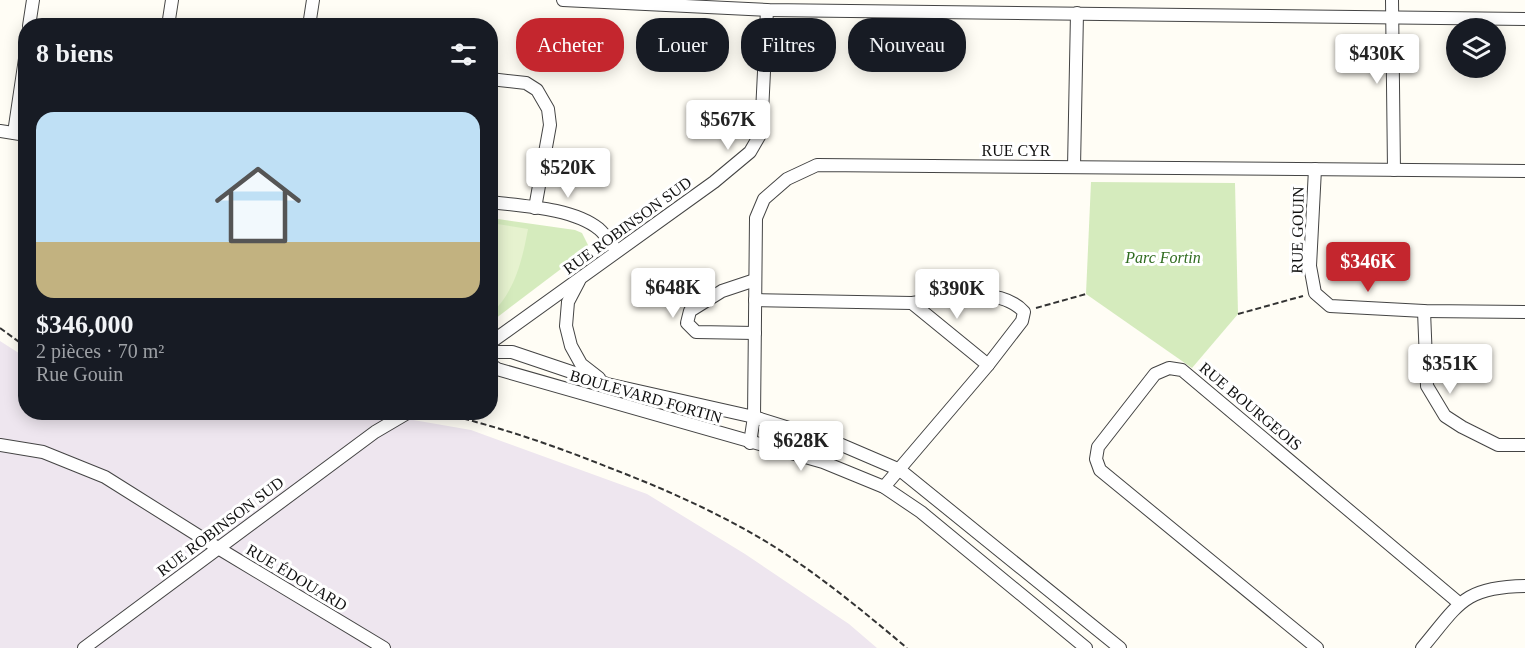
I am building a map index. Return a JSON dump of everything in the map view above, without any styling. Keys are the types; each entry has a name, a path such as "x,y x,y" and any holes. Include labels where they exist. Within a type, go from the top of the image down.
{"street":[{"path":"30,18 33,0"},
{"path":"169,18 172,0"},
{"path":"310,18 313,0"},
{"path":"563,0 768,10 1525,19"},
{"path":"1392,0 1394,170"},
{"name":"RUE ROBINSON SUD","path":"498,337 714,182 750,152 761,133 768,10"},
{"path":"1074,167 1077,14"},
{"path":"498,80 526,83 537,90 548,109 549,125 535,208"},
{"path":"0,131 18,134"},
{"name":"RUE CYR","path":"750,443 754,417 756,218 764,199 787,179 817,165 1525,171"},
{"name":"RUE GOUIN","path":"1315,169 1310,266 1315,293 1330,306 1424,311 1525,312"},
{"path":"498,203 535,208 573,216 588,222 600,231 617,251"},
{"name":"BOULEVARD FORTIN","path":"581,278 568,302 566,326 571,346 581,364 608,384"},
{"path":"754,280 722,291 690,312 687,323 696,332 755,333"},
{"path":"755,300 912,303 987,294 1017,304 1024,312 1022,321 988,365 884,488"},
{"path":"912,303 988,365"},
{"path":"1424,311 1427,386 1445,416 1498,446 1525,445"},
{"name":"BOULEVARD FORTIN","path":"498,352 512,352 608,384 754,417 837,443 900,470 1120,648"},
{"name":"RUE BOURGEOIS","path":"1317,648 1100,470 1096,459 1098,447 1155,374 1169,368 1182,370 1459,603"},
{"name":"BOULEVARD FORTIN","path":"498,369 823,462 884,488 921,512 1086,648"},
{"name":"RUE ROBINSON SUD","path":"375,432 385,420"},
{"name":"RUE ROBINSON SUD","path":"84,648 375,432 395,420"},
{"name":"RUE ÉDOUARD","path":"0,445 44,452 105,477 384,648"},
{"path":"1422,648 1459,603 1479,591 1498,586 1525,586"},
{"path":"1064,629 1078,612"}],"path":[{"path":"1238,314 1315,293"},
{"path":"1024,312 1086,294"},
{"path":"0,328 18,341"},
{"path":"470,420 522,435 675,493 771,544 856,606 907,648"}],"shaded area":[{"path":"0,341 18,353 18,420 413,420 471,430 647,494 745,554 849,624 877,648 0,648"}],"green space":[{"name":"Parc Fortin","path":"1091,182 1235,183 1238,314 1192,368 1086,294"},
{"path":"498,219 575,230 582,233 588,245 586,250 498,317"},
{"path":"498,224 528,229 516,275 499,305"}]}
